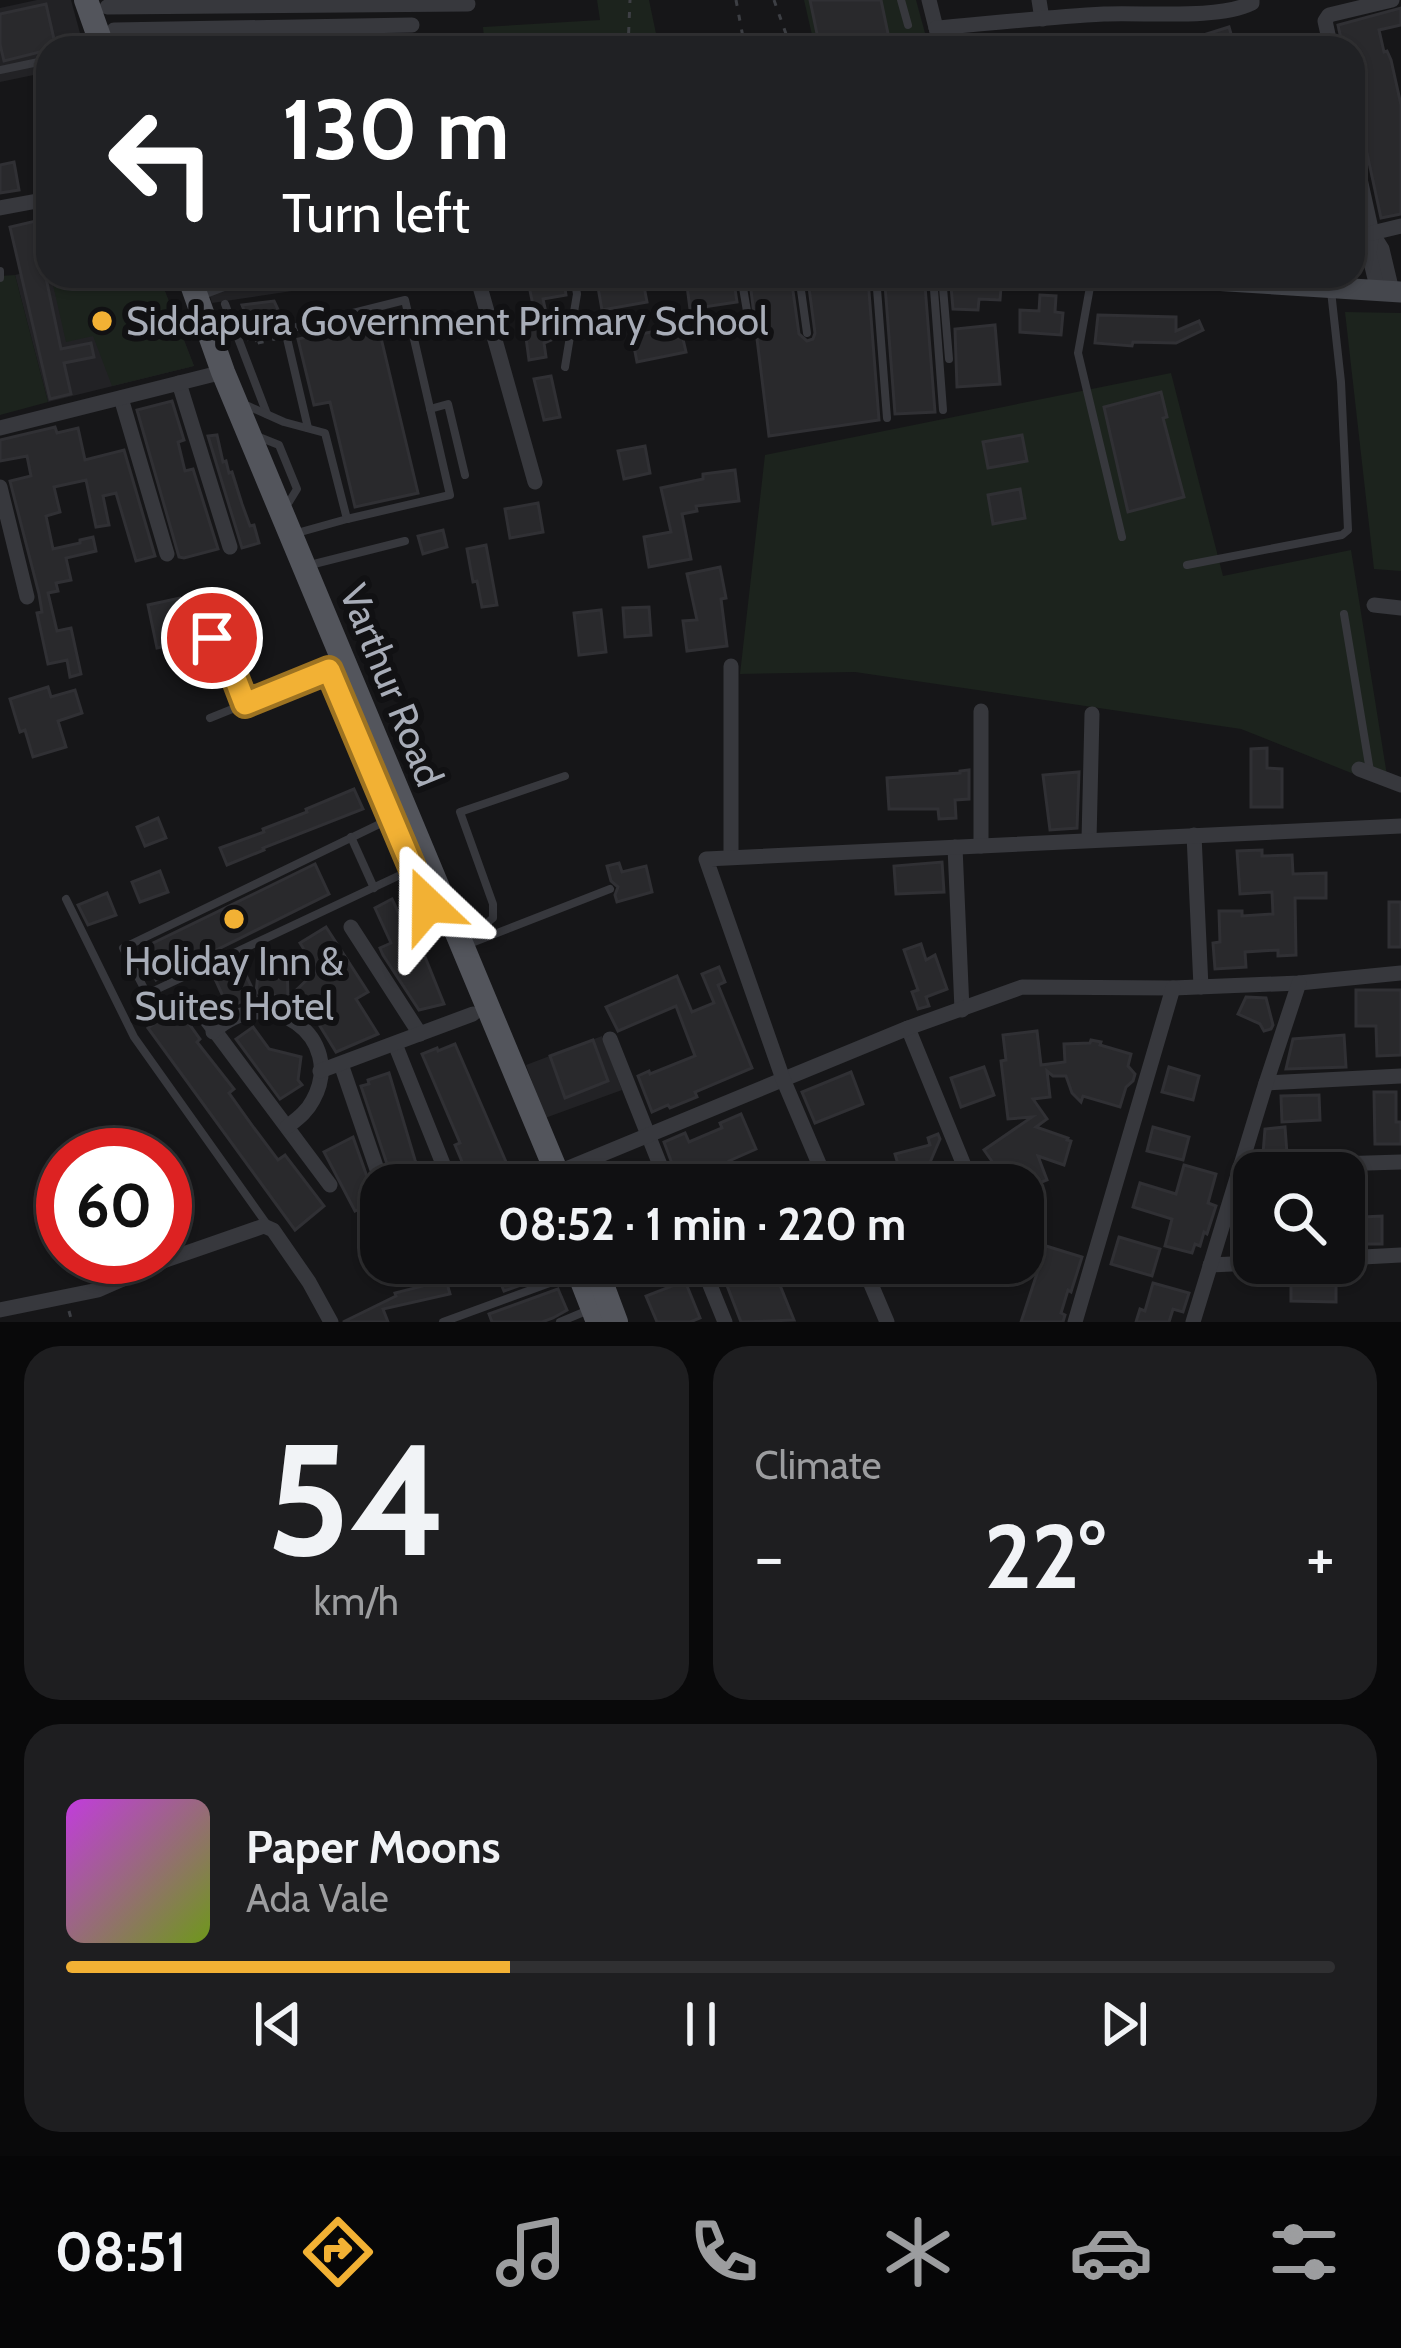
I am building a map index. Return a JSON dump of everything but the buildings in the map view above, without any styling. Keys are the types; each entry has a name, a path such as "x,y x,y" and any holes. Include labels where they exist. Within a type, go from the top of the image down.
{"main road":[{"name":"Varthur Road","path":"177,288 473,1015 543,1164"},
{"name":"Varthur Road","path":"193,288 216,374 239,408 469,944 545,1164"},
{"path":"587,1284 595,1316"},
{"path":"593,1284 616,1322"}],"street":[{"path":"929,0 938,36"},
{"path":"1039,0 1042,19"},
{"path":"936,28 1042,19 1075,8 1242,8 1252,0"},
{"path":"1328,36 1325,21 1329,15 1392,0"},
{"path":"111,29 467,4"},
{"path":"111,29 412,25"},
{"path":"0,208 36,201"},
{"path":"1365,201 1372,233 1369,254 1390,291"},
{"path":"1372,233 1401,226"},
{"path":"480,288 536,482"},
{"path":"1316,288 1390,291"},
{"path":"0,428 216,374"},
{"path":"179,383 230,547"},
{"path":"121,398 167,554"},
{"path":"0,487 27,597"},
{"path":"1374,604 1401,608"},
{"path":"731,666 731,856"},
{"path":"981,711 981,846"},
{"path":"1089,841 1092,714"},
{"path":"1364,771 1401,785"},
{"path":"819,1164 783,1079 706,859 1401,826"},
{"path":"1194,835 1201,987"},
{"path":"955,847 962,1010"},
{"path":"351,927 420,1034"},
{"path":"587,1164 908,1028 1022,987 1201,987 1401,973"},
{"path":"1244,1152 1299,983"},
{"path":"1075,1322 1173,988"},
{"path":"197,1007 330,1185"},
{"path":"213,1032 237,1014 254,1010 297,1022 310,1035 320,1063 319,1086 311,1104 287,1127"},
{"path":"320,1071 473,1015"},
{"path":"908,1028 963,1164"},
{"path":"610,1040 659,1164"},
{"path":"395,1044 443,1164"},
{"path":"341,1064 375,1164"},
{"path":"1265,1083 1401,1076"},
{"path":"1365,1163 1401,1162"},
{"path":"1192,1322 1233,1190"},
{"path":"0,1310 98,1290 258,1226 268,1227 309,1282 331,1322"},
{"path":"1365,1257 1401,1255"},
{"path":"1210,1265 1233,1264"},
{"path":"710,1284 725,1322"},
{"path":"871,1284 887,1322"}],"lane":[{"path":"901,0 908,26"},
{"path":"0,70 36,62"},
{"path":"566,367 576,288"},
{"path":"743,288 748,317"},
{"path":"801,288 807,333"},
{"path":"877,288 886,418"},
{"path":"934,288 943,410"},
{"path":"943,288 949,358"},
{"path":"1090,288 1078,353 1080,369 1121,537"},
{"path":"1187,565 1342,535 1348,530 1341,382 1330,289"},
{"path":"291,534 450,495 405,300 285,330 308,428"},
{"path":"225,304 267,416"},
{"path":"430,409 448,404 465,475"},
{"path":"239,408 248,406 325,433 347,519"},
{"path":"304,566 405,541"},
{"path":"1344,614 1364,771"},
{"path":"187,644 212,638 221,641 245,704"},
{"path":"210,718 329,670"},
{"path":"469,944 494,912 460,812 565,776"},
{"path":"392,818 123,948 148,994 413,869"},
{"path":"351,837 374,888"},
{"path":"469,944 610,889"},
{"path":"66,899 134,1037 268,1227"},
{"path":"443,1322 537,1284"},
{"path":"560,1322 595,1316"}],"path":[{"path":"628,36 630,0"},
{"path":"736,0 743,36"},
{"path":"774,0 787,36"},
{"path":"251,338 254,344 286,336"}],"shaded area":[{"path":"37,0 71,0 81,36 36,36 36,74 0,82 0,8"},
{"path":"597,0 649,0 656,36 484,36 483,27 600,20"},
{"path":"804,0 916,0 925,33 912,36 812,36"},
{"name":"Siddapura Government Primary School","path":"36,270 36,288 164,288 194,366 48,402 15,275"},
{"path":"15,275 48,402 0,415 0,276"},
{"path":"54,288 164,288 194,366 112,386 93,336 66,342"},
{"path":"208,288 312,288 212,303"},
{"path":"1345,312 1401,313 1401,571 1374,569"},
{"path":"1171,373 1223,576 1351,550 1389,788 1241,729 855,672 740,674 765,455"},
{"path":"602,1036 622,1090 545,1118 526,1065"}],"place":[{"name":"Siddapura Government Primary School","path":"102,321"},
{"name":"Holiday Inn & Suites Hotel","path":"234,919"}],"route":[{"path":"212,638 221,641 245,704 329,670 428,905"}]}
